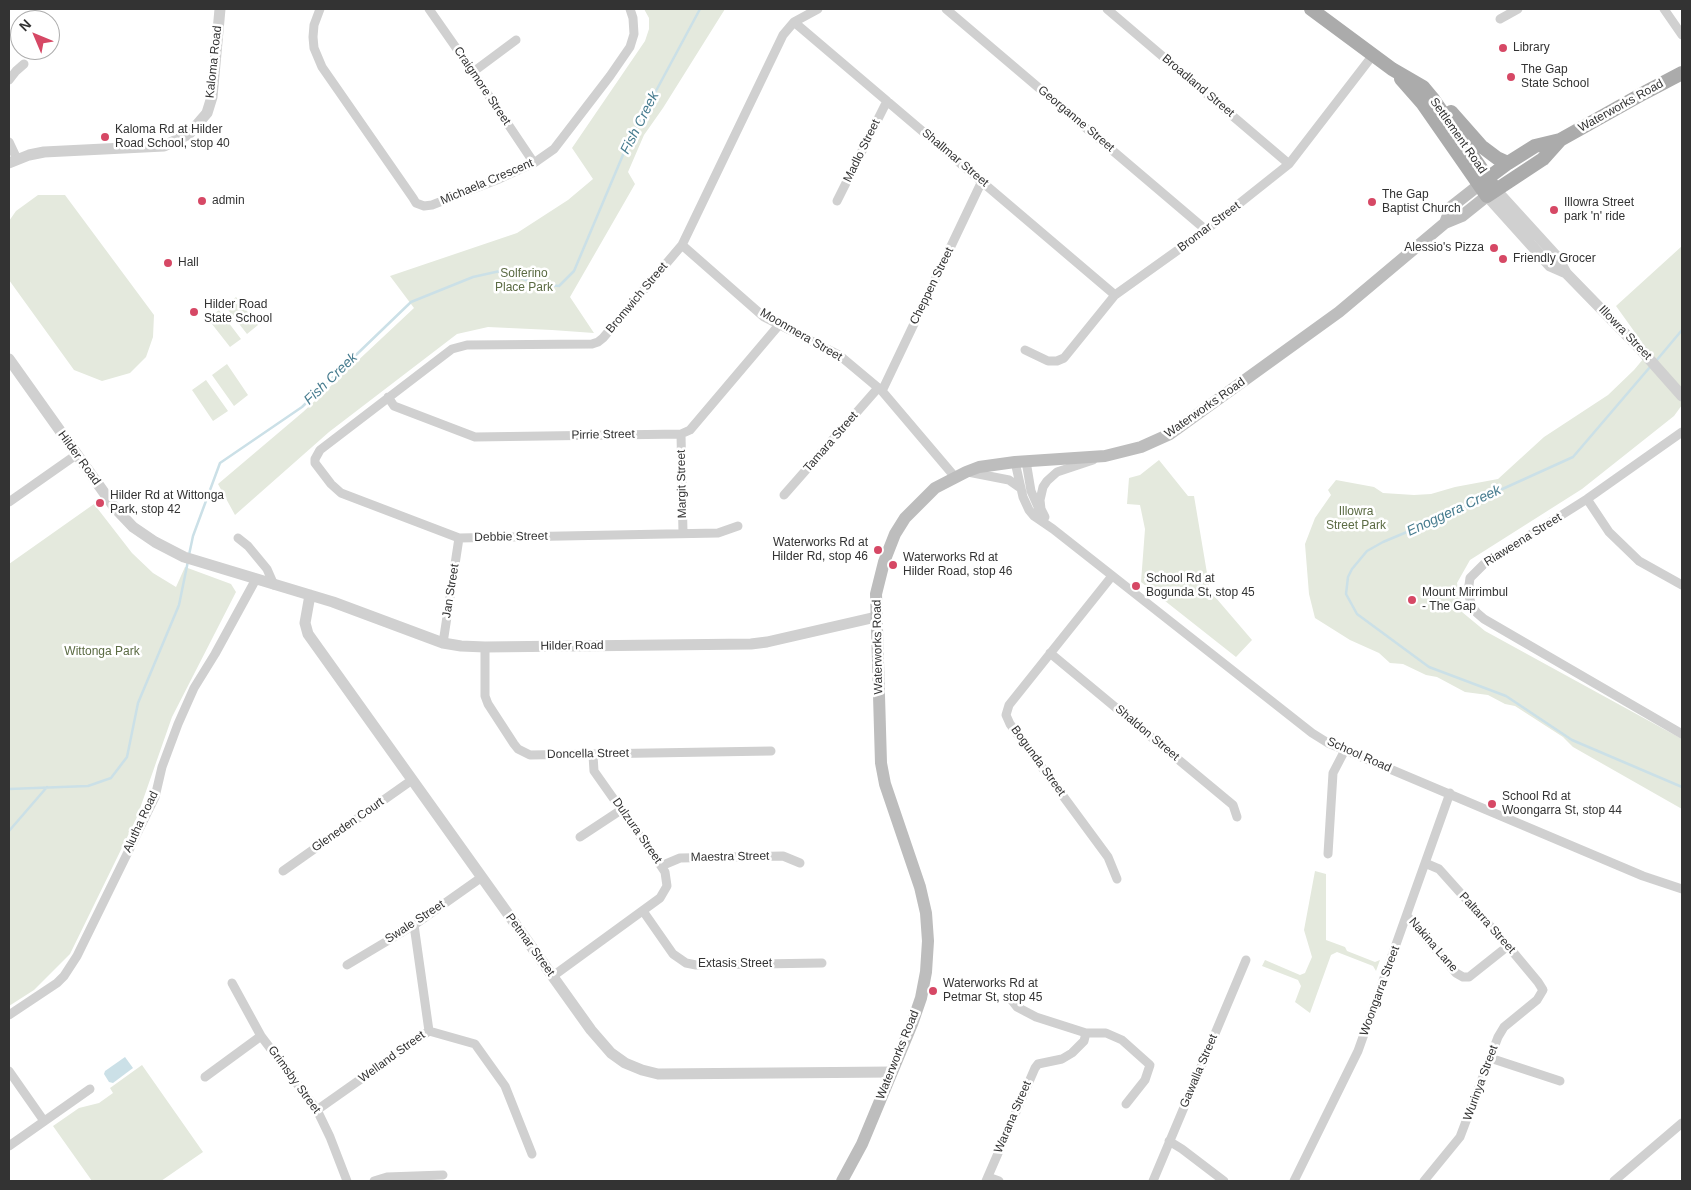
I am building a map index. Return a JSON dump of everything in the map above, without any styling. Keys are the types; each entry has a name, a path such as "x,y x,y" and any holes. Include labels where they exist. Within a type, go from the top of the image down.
{"main road":[{"name":"Settlement Road","path":"1311,9 1392,69 1423,87 1433,99 1487,187"},
{"name":"Settlement Road","path":"1392,69 1423,104 1487,187"},
{"name":"Waterworks Road","path":"842,1181 862,1144 892,1072 920,998 926,972 928,941 926,913 920,887 890,800 881,763 876,617 878,584 895,534 905,518 934,488 960,474 984,466 1021,461 1105,456 1141,447 1170,434 1346,306 1445,223 1462,216 1508,163 1535,146 1560,140 1682,73"},
{"path":"1423,87 1452,113 1481,146 1494,157 1508,163"},
{"name":"Waterworks Road","path":"1487,187 1542,159 1560,140"}],"street":[{"name":"Kaloma Road","path":"13,161 44,152 164,146 189,134 207,113 212,97 220,9"},
{"name":"Michaela Crescent","path":"320,9 314,25 313,36 314,48 320,63 416,203 424,206 499,179 534,163 549,153 560,142 625,55 634,34 633,18 630,9"},
{"name":"Craigmore Street","path":"428,9 534,163"},
{"name":"Bromwich Street","path":"316,455 444,353 459,346 592,344 598,342 682,245 783,34 794,22 818,9"},
{"name":"Georganne Street","path":"946,9 1206,230"},
{"name":"Broadland Street","path":"1107,9 1289,164"},
{"path":"1500,18 1518,9"},
{"path":"1664,9 1682,35"},
{"name":"Shallmar Street","path":"794,22 1115,295"},
{"path":"473,72 516,40"},
{"name":"Bromar Street","path":"1024,350 1050,362 1064,358 1115,295 1206,230 1289,164 1373,55"},
{"path":"9,80 24,64"},
{"name":"Madlo Street","path":"837,201 887,101"},
{"path":"9,142 13,161"},
{"name":"Cheppen Street","path":"880,390 982,181"},
{"name":"Illowra Street","path":"1487,187 1550,266 1566,273 1643,352 1682,396"},
{"name":"Moonmera Street","path":"682,245 764,316 839,355 880,390 960,474"},
{"path":"681,434 690,430 779,325"},
{"name":"Hilder Road","path":"9,358 115,508 133,527 155,542 184,557 333,602 443,643 486,647 751,644 876,617"},
{"name":"Tamara Street","path":"784,495 880,390"},
{"name":"Pirrie Street","path":"388,397 394,406 474,437 681,434"},
{"name":"Riaweena Street","path":"1682,432 1587,500 1475,571 1470,578 1468,592 1476,613 1484,619 1682,734"},
{"name":"Margit Street","path":"681,434 683,534"},
{"path":"9,502 76,455"},
{"name":"Debbie Street","path":"316,455 315,463 331,484 341,493 459,538 718,533 738,526"},
{"path":"1045,517 1041,509 1040,500 1042,487 1049,478 1060,471 1105,456"},
{"name":"School Road","path":"1021,461 1020,487 1026,505 1032,514 1312,733 1345,750 1643,876 1682,889"},
{"name":"School Road","path":"1021,461 1037,506 1053,530"},
{"path":"960,474 1009,480 1020,487"},
{"path":"1587,500 1609,532 1639,561 1682,585"},
{"path":"238,538 248,546 267,569 274,585"},
{"name":"Jan Street","path":"443,643 459,538"},
{"name":"Bogunda Street","path":"1112,576 1009,705 1006,715 1010,724 1108,857 1117,879"},
{"name":"Alutha Road","path":"9,1016 57,983 77,956 154,797 174,732 194,688 256,579"},
{"name":"Petmar Street","path":"310,596 305,624 308,634 590,1030 625,1063 658,1074 892,1072"},
{"name":"Doncella Street","path":"486,647 485,696 488,704 518,749 530,755 771,751"},
{"name":"Shaldon Street","path":"1050,653 1233,805 1237,817"},
{"path":"1328,854 1333,773 1345,750"},
{"name":"Dulzura Street","path":"553,976 660,898 667,886 665,872 594,772 593,755"},
{"name":"Gleneden Court","path":"283,871 412,780"},
{"name":"Woongarra Street","path":"1294,1181 1358,1051 1450,793"},
{"path":"580,837 621,810"},
{"name":"Maestra Street","path":"661,866 680,858 783,856 800,863"},
{"name":"Paltarra Street","path":"1425,863 1439,869 1508,946 1543,990"},
{"name":"Swale Street","path":"347,964 414,925 482,877"},
{"name":"Extasis Street","path":"643,911 673,954 686,963 696,965 822,963"},
{"name":"Nakina Lane","path":"1407,916 1456,973 1463,977 1470,977 1508,946"},
{"name":"Welland Street","path":"317,1110 429,1031 414,925"},
{"name":"Gawalla Street","path":"1153,1181 1246,960"},
{"name":"Grimsby Street","path":"232,983 261,1036 317,1110 347,1181"},
{"name":"Wurinya Street","path":"1424,1181 1460,1137 1498,1036 1504,1027 1537,1000 1543,990"},
{"path":"1010,998 1018,1007 1036,1017 1086,1033 1106,1033 1122,1040 1150,1065 1145,1080 1126,1104"},
{"path":"429,1031 475,1044 505,1086 532,1154"},
{"name":"Warana Street","path":"987,1179 1035,1068 1038,1064 1062,1059 1072,1053 1084,1041 1086,1033"},
{"path":"205,1077 261,1036"},
{"path":"1490,1058 1560,1082"},
{"path":"9,1072 44,1121"},
{"path":"9,1146 90,1089"},
{"path":"1614,1181 1682,1124"},
{"path":"1169,1141 1224,1181"},
{"path":"374,1181 387,1177 443,1175"},
{"path":"987,1179 999,1181"}],"green space":[{"name":"Solferino Place Park","path":"644,9 725,9 644,135 628,172 635,184 570,297 594,333 488,327 457,334 329,432 235,515 218,484 303,412 414,308 390,276 517,233 568,200 593,179 572,148 645,41 649,29 649,18"},
{"path":"38,195 65,195 154,315 153,337 146,357 130,373 102,381 74,370 9,280 9,221 16,211"},
{"name":"Illowra Street Park","path":"1682,246 1682,405 1674,416 1582,489 1470,560 1457,583 1462,612 1485,631 1682,739 1682,809 1573,747 1563,737 1515,706 1505,704 1488,695 1465,692 1437,677 1426,675 1403,664 1390,663 1379,653 1350,640 1315,618 1309,594 1305,544 1315,518 1331,495 1328,490 1336,480 1374,487 1383,493 1414,495 1431,494 1455,487 1498,479 1544,437 1608,395 1634,370 1649,352 1616,306"},
{"path":"236,297 258,325 247,334 225,306"},
{"path":"219,310 241,339 230,347 208,319"},
{"path":"227,364 248,395 234,406 212,375"},
{"path":"206,380 228,411 213,421 192,390"},
{"path":"1159,460 1188,496 1194,496 1210,591 1252,640 1236,657 1141,582 1145,529 1140,505 1127,504 1129,478 1140,475"},
{"name":"Wittonga Park","path":"94,504 132,553 153,573 176,587 185,567 231,584 236,592 172,717 137,817 70,954 34,990 9,1006 9,564"},
{"path":"1315,871 1326,874 1326,940 1375,962 1380,960 1376,971 1373,966 1337,952 1331,955 1310,1013 1295,1002 1301,986 1298,980 1262,966 1265,960 1300,975 1305,973 1312,957 1304,930"},
{"path":"142,1065 203,1152 161,1181 92,1181 53,1126 79,1108 99,1103 113,1093 110,1088"}],"water":[{"path":"125,1057 133,1068 113,1083 109,1082 104,1074 105,1071"}],"waterway":[{"name":"Fish Creek","path":"189,555 193,536 220,463 302,407 411,302 473,277 500,271 538,284 559,286 574,271 628,143 700,9"},
{"name":"Enoggera Creek","path":"1656,361 1682,330"},
{"name":"Enoggera Creek","path":"1650,367 1573,457 1469,506 1383,542 1367,551 1348,577 1346,594 1357,614 1429,667 1506,696 1572,740 1682,787"},
{"name":"Fish Creek","path":"9,789 88,786 111,778 127,757 138,703 179,605 188,561"},
{"path":"9,831 47,787"}],"place":[{"name":"Library","path":"1503,48"},
{"name":"The Gap State School","path":"1511,77"},
{"name":"Kaloma Rd at Hilder Road School, stop 40","path":"105,137"},
{"name":"admin","path":"202,201"},
{"name":"The Gap Baptist Church","path":"1372,202"},
{"name":"Illowra Street park 'n' ride","path":"1554,210"},
{"name":"Alessio's Pizza","path":"1494,248"},
{"name":"Friendly Grocer","path":"1503,259"},
{"name":"Hall","path":"168,263"},
{"name":"Hilder Road State School","path":"194,312"},
{"name":"Hilder Rd at Wittonga Park, stop 42","path":"100,503"},
{"name":"Waterworks Rd at Hilder Rd, stop 46","path":"878,550"},
{"name":"Waterworks Rd at Hilder Road, stop 46","path":"893,565"},
{"name":"School Rd at Bogunda St, stop 45","path":"1136,586"},
{"name":"Mount Mirrimbul - The Gap","path":"1412,600"},
{"name":"School Rd at Woongarra St, stop 44","path":"1492,804"},
{"name":"Waterworks Rd at Petmar St, stop 45","path":"933,991"}]}
